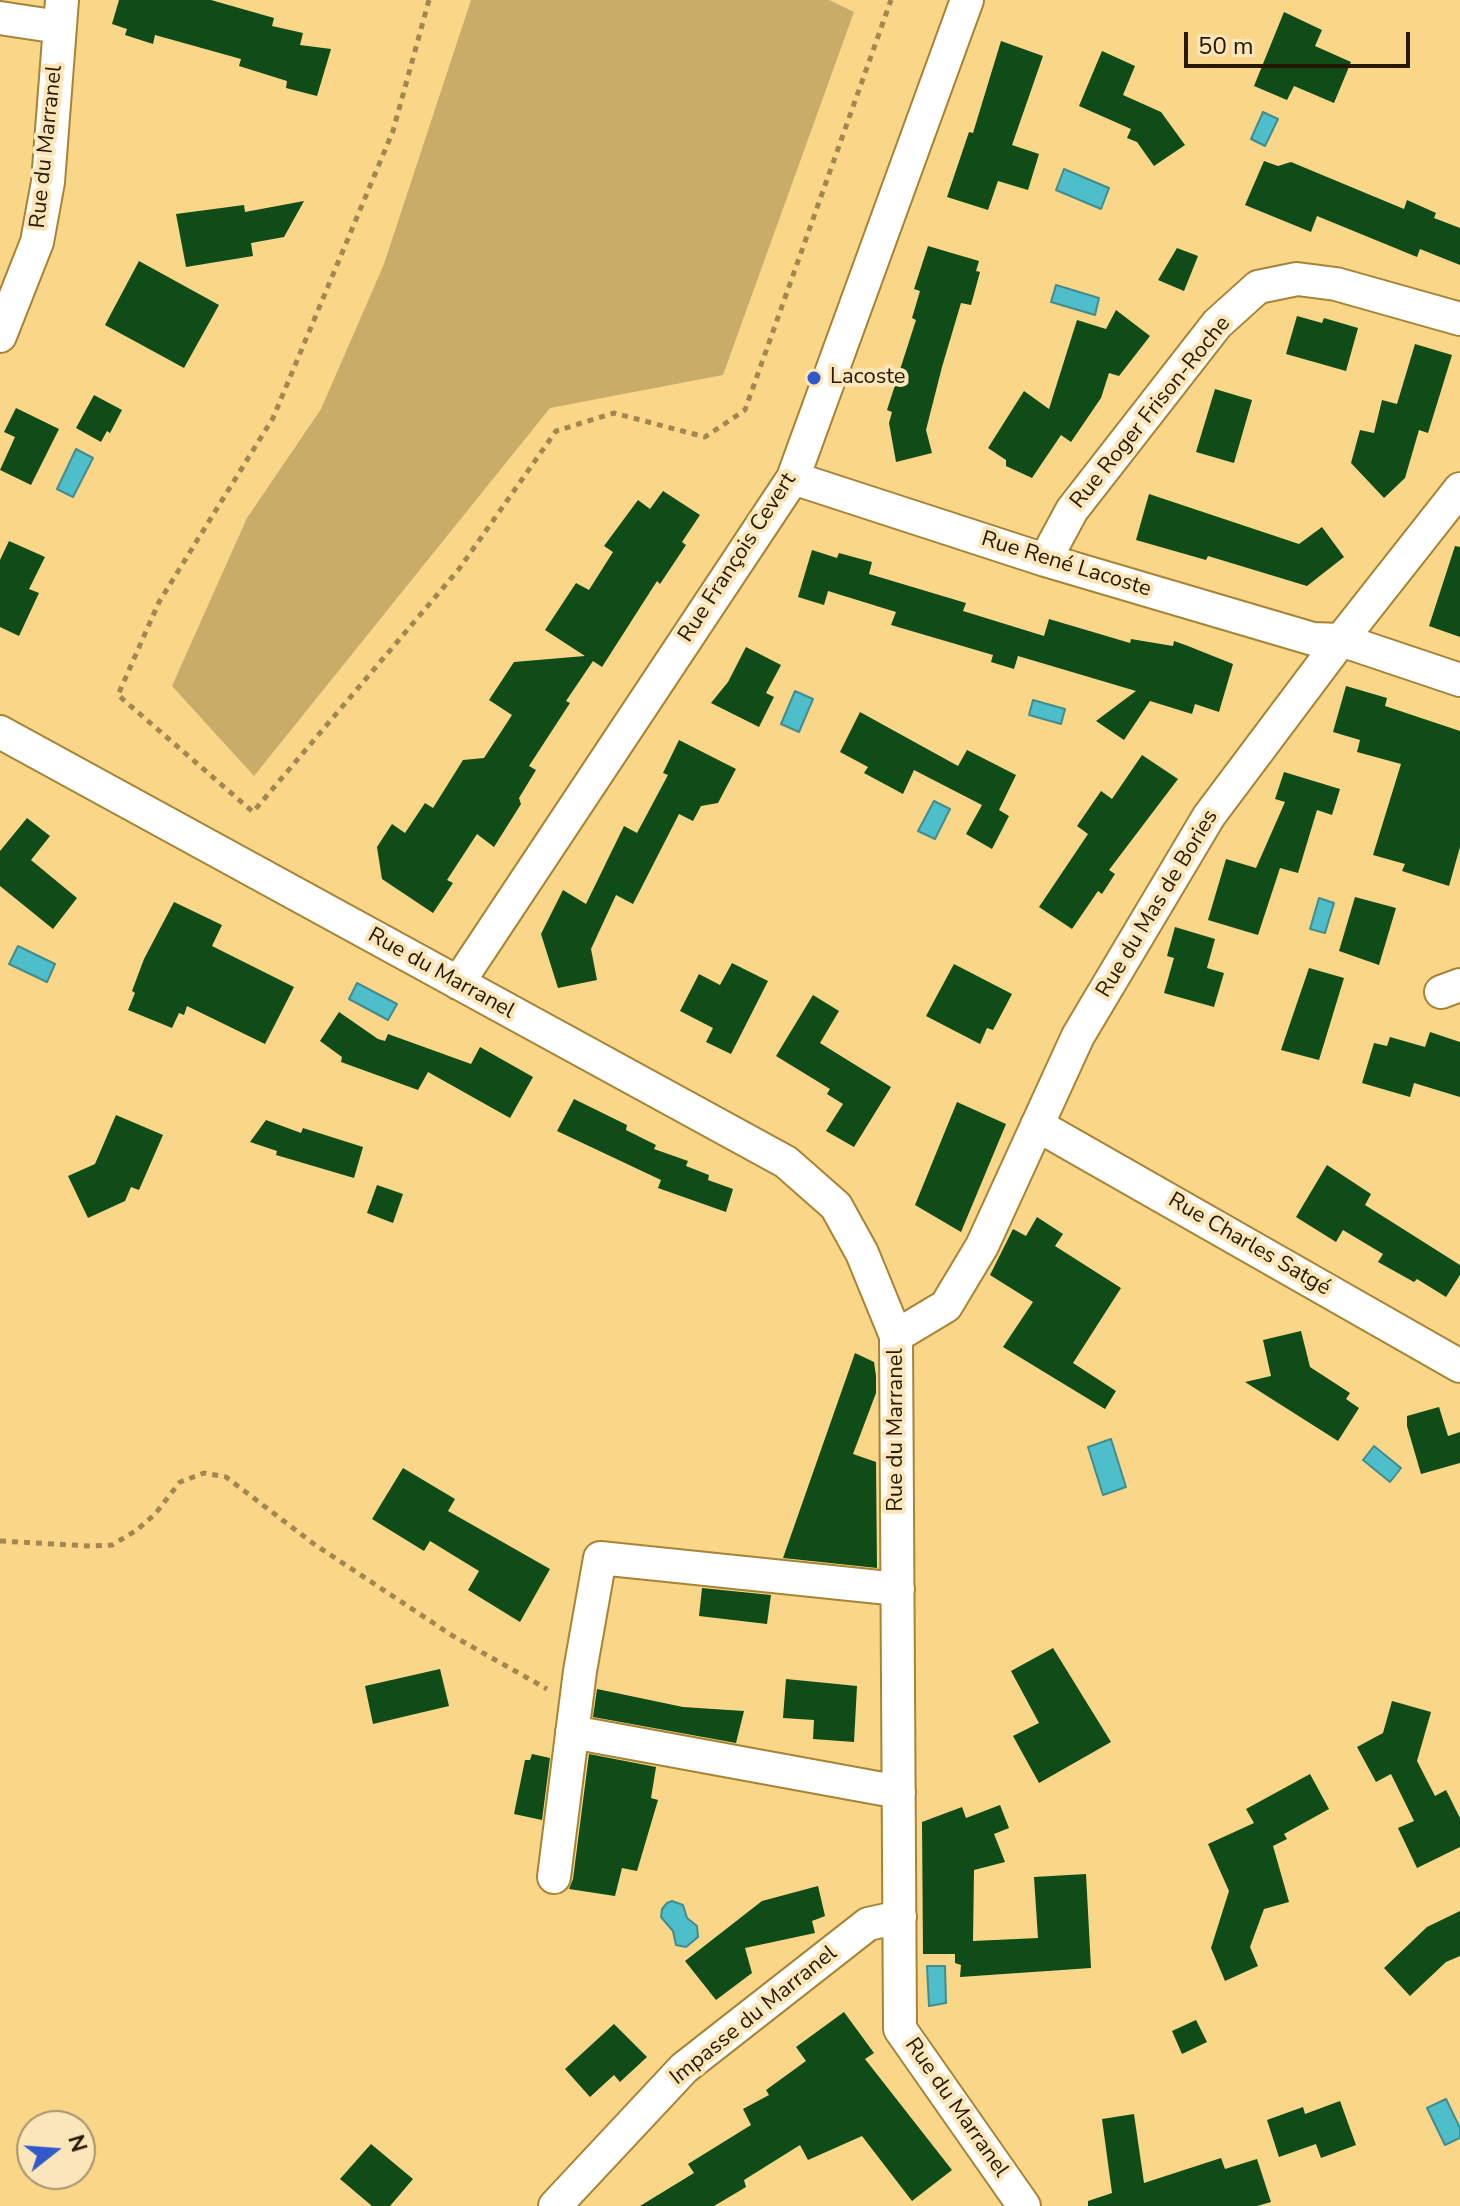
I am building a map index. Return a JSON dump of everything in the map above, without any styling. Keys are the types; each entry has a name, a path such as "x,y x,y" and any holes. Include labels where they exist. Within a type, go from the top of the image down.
{"street":[{"name":"Rue François Cevert","path":"458,983 793,478 967,0"},
{"path":"0,18 61,13"},
{"name":"Rue du Marranel","path":"0,336 37,242 48,182 61,13"},
{"name":"Rue Roger Frison-Roche","path":"1045,560 1072,510 1101,472 1217,324 1258,287 1297,279 1336,284 1460,319"},
{"name":"Rue René Lacoste","path":"793,478 1045,560 1313,639 1341,640"},
{"name":"Rue du Mas de Bories","path":"896,1336 946,1306 982,1246 1078,1036 1209,816 1341,640 1460,489"},
{"path":"1341,640 1460,680"},
{"name":"Rue du Marranel","path":"0,732 786,1162 836,1206 862,1253 896,1336 900,2029 1024,2206"},
{"name":"Rue Charles Satgé","path":"1037,1125 1460,1366"},
{"path":"554,1877 574,1718 600,1558 898,1589"},
{"path":"574,1718 899,1792"},
{"name":"Impasse du Marranel","path":"555,2206 684,2068 868,1924 900,1917"}],"path":[{"path":"429,0 393,131 273,418 159,602 118,695 253,812 459,569 556,431 614,413 705,437 745,410 891,0"},
{"path":"0,1541 112,1545 137,1530 155,1514 180,1482 204,1473 226,1477 314,1544 574,1718"}],"shaded area":[{"path":"471,0 829,0 854,12 723,375 550,408 254,776 172,686 247,518 321,409 384,264"}],"water":[{"path":"1263,112 1278,119 1265,146 1251,139"},
{"path":"1064,169 1109,188 1101,209 1056,190"},
{"path":"1056,285 1099,298 1095,315 1051,302"},
{"path":"76,449 93,458 73,497 57,489"},
{"path":"795,691 813,699 799,732 781,724"},
{"path":"1033,700 1065,709 1061,724 1029,715"},
{"path":"934,801 950,809 935,839 918,831"},
{"path":"1319,898 1334,903 1325,933 1310,929"},
{"path":"18,946 55,964 47,982 9,964"},
{"path":"357,983 397,1004 388,1020 349,999"},
{"path":"1111,1439 1126,1487 1103,1495 1088,1447"},
{"path":"1374,1446 1401,1468 1390,1482 1363,1460"},
{"path":"672,1901 683,1905 687,1918 697,1926 698,1937 686,1947 676,1945 673,1931 661,1917 662,1909"},
{"path":"927,1966 945,1966 946,2003 929,2006"},
{"path":"1446,2099 1460,2128 1460,2138 1445,2145 1427,2108"}],"building":[{"path":"119,0 211,0 274,18 272,26 303,33 300,45 331,49 317,96 286,88 287,81 239,66 241,59 155,35 153,44 125,35 127,29 112,24"},
{"path":"1284,12 1322,30 1315,46 1351,62 1334,103 1294,86 1287,100 1254,86"},
{"path":"1001,41 1043,56 1012,145 1039,154 1028,190 998,181 988,210 947,197 969,132 973,133"},
{"path":"1102,51 1135,66 1123,95 1161,112 1185,145 1154,166 1137,142 1127,138 1131,129 1079,106"},
{"path":"1264,161 1278,166 1291,162 1404,209 1407,200 1436,213 1434,218 1460,228 1460,265 1420,249 1417,257 1317,216 1311,232 1245,205"},
{"path":"304,201 284,237 251,243 253,256 186,267 176,214 244,205 245,212"},
{"path":"928,246 979,261 976,271 980,272 971,305 961,303 942,367 926,430 932,453 896,462 889,423 892,412 887,410 916,320 912,318 920,291 914,289"},
{"path":"1177,248 1198,256 1184,291 1158,280"},
{"path":"139,261 219,305 184,368 105,325"},
{"path":"1116,310 1150,336 1119,376 1109,373 1101,398 1071,442 1061,435 1032,478 1006,466 1006,460 988,448 1024,391 1049,409 1077,320 1106,329"},
{"path":"1297,316 1322,323 1324,318 1358,328 1346,371 1286,354"},
{"path":"1415,344 1452,355 1428,433 1419,430 1405,478 1384,498 1351,463 1360,430 1374,433 1382,400 1397,404"},
{"path":"1215,389 1252,400 1234,463 1196,452"},
{"path":"94,395 122,410 110,433 107,431 101,442 76,428"},
{"path":"16,408 59,429 31,485 0,470 15,437 4,432"},
{"path":"663,491 700,515 682,542 686,545 660,584 657,581 602,667 593,661 566,701 570,703 529,766 536,770 519,798 521,804 494,847 477,834 447,880 453,883 433,913 382,879 377,847 392,824 405,833 425,803 433,808 463,760 484,758 512,715 489,700 514,662 585,656 545,630 576,583 589,590 613,552 604,546 638,500 650,509"},
{"path":"1149,494 1299,544 1322,527 1344,557 1307,586 1208,556 1206,560 1136,540"},
{"path":"9,541 45,557 29,589 39,593 19,636 0,627 0,560"},
{"path":"1455,546 1460,547 1460,637 1429,626"},
{"path":"812,550 837,558 839,553 872,562 869,574 966,603 963,611 1044,636 1049,619 1130,643 1131,639 1173,646 1174,641 1188,646 1233,664 1219,712 1195,704 1192,714 1150,701 1124,740 1096,721 1136,691 1018,656 1014,669 991,662 993,655 891,625 896,612 828,591 824,605 798,597"},
{"path":"746,647 781,665 766,693 774,697 759,727 711,703 728,682"},
{"path":"1346,686 1387,698 1385,706 1460,731 1460,847 1449,886 1402,871 1405,864 1373,855 1401,764 1357,752 1360,740 1333,732"},
{"path":"860,712 958,766 967,750 1016,775 999,810 1009,816 992,849 966,834 982,805 914,770 903,794 864,773 868,767 840,752"},
{"path":"679,740 736,769 718,803 701,806 693,821 679,814 633,904 616,895 591,949 597,980 558,988 541,934 563,890 586,904 624,826 637,833 668,775 663,773"},
{"path":"1142,755 1178,779 1109,870 1115,874 1102,894 1098,891 1072,929 1039,907 1088,834 1077,826 1101,791 1112,799"},
{"path":"1284,772 1340,789 1332,815 1317,810 1298,873 1280,868 1258,935 1208,920 1226,859 1256,868 1285,802 1275,799"},
{"path":"27,818 50,836 31,860 77,898 53,929 0,886 0,851"},
{"path":"1355,897 1396,908 1379,965 1339,951"},
{"path":"174,902 222,925 212,946 294,987 265,1044 187,1006 184,1015 179,1013 172,1028 128,1010 144,959"},
{"path":"1175,927 1215,939 1207,968 1224,973 1214,1007 1164,993 1174,958 1167,956"},
{"path":"732,963 768,981 731,1054 706,1042 713,1028 680,1011 699,974 720,985"},
{"path":"954,964 1012,994 993,1030 987,1028 980,1044 926,1016"},
{"path":"1309,968 1344,978 1319,1060 1281,1050"},
{"path":"813,995 839,1011 820,1043 891,1087 854,1147 826,1131 843,1104 827,1094 830,1089 776,1056"},
{"path":"339,1012 378,1039 385,1041 388,1034 471,1064 480,1047 533,1077 510,1118 428,1072 418,1090 341,1062 342,1057 320,1041"},
{"path":"1430,1032 1460,1042 1460,1097 1414,1083 1410,1097 1362,1083 1374,1043 1387,1046 1390,1037 1425,1047"},
{"path":"574,1099 627,1125 626,1130 656,1145 654,1149 688,1161 686,1166 709,1175 708,1180 733,1189 726,1212 658,1188 661,1180 557,1131"},
{"path":"957,1102 1006,1124 961,1232 915,1205"},
{"path":"116,1115 163,1135 139,1190 131,1187 125,1201 88,1218 68,1176 95,1164"},
{"path":"266,1120 301,1133 303,1128 363,1147 354,1178 276,1155 277,1151 250,1142"},
{"path":"1327,1165 1371,1194 1365,1205 1460,1265 1460,1275 1446,1297 1417,1279 1414,1282 1378,1262 1383,1254 1343,1230 1336,1242 1296,1217"},
{"path":"377,1185 403,1194 393,1223 367,1213"},
{"path":"1037,1217 1063,1234 1055,1246 1121,1288 1073,1363 1116,1391 1105,1409 1003,1347 1033,1302 990,1275 1013,1229 1026,1236"},
{"path":"1301,1331 1310,1367 1350,1393 1346,1399 1359,1408 1338,1441 1245,1382 1271,1376 1263,1340"},
{"path":"855,1353 874,1362 876,1376 876,1393 853,1454 876,1462 877,1568 783,1558"},
{"path":"1439,1407 1448,1436 1460,1432 1460,1463 1421,1474 1407,1416"},
{"path":"403,1468 455,1499 448,1511 550,1569 520,1622 468,1590 479,1571 430,1541 424,1551 372,1519"},
{"path":"702,1588 771,1595 767,1624 699,1616"},
{"path":"1053,1648 1111,1742 1039,1783 1013,1736 1039,1723 1011,1671"},
{"path":"440,1669 449,1706 373,1724 365,1686"},
{"path":"786,1679 857,1686 854,1742 813,1739 814,1720 783,1718"},
{"path":"597,1689 683,1707 744,1711 736,1743 593,1717"},
{"path":"1392,1701 1431,1712 1417,1761 1435,1796 1446,1790 1460,1818 1460,1847 1417,1868 1398,1828 1414,1821 1391,1774 1376,1782 1357,1747 1383,1733"},
{"path":"532,1754 550,1758 542,1820 514,1814 525,1760 530,1760"},
{"path":"589,1754 656,1767 651,1798 658,1800 637,1871 622,1868 615,1896 569,1889 573,1879"},
{"path":"1310,1774 1329,1809 1284,1834 1287,1839 1273,1846 1289,1902 1264,1909 1250,1947 1258,1966 1225,1981 1211,1948 1229,1891 1208,1844 1254,1823 1246,1809"},
{"path":"1000,1805 1009,1828 994,1834 1005,1862 974,1870 973,1941 1038,1938 1034,1877 1086,1874 1091,1968 960,1977 961,1965 955,1963 955,1954 923,1954 922,1822 962,1807 966,1818"},
{"path":"818,1886 825,1916 812,1921 815,1933 745,1948 752,1973 716,2000 685,1961 762,1901"},
{"path":"1460,1911 1460,1956 1446,1962 1410,1996 1384,1968 1427,1927"},
{"path":"844,2012 874,2053 865,2059 952,2170 912,2201 862,2136 808,2160 800,2145 744,2180 746,2187 714,2206 640,2206 694,2173 688,2164 751,2125 743,2109 769,2095 766,2090 806,2061 796,2047"},
{"path":"1196,2020 1207,2042 1182,2054 1172,2031"},
{"path":"614,2024 647,2057 620,2082 614,2075 590,2097 565,2069"},
{"path":"1340,2101 1356,2145 1321,2158 1316,2144 1279,2157 1267,2120 1303,2107 1305,2114"},
{"path":"1134,2114 1144,2183 1221,2158 1225,2169 1257,2159 1271,2202 1257,2206 1088,2206 1088,2201 1112,2193 1102,2119"},
{"path":"371,2144 413,2179 390,2206 372,2206 340,2179"}],"place":[{"name":"Lacoste","path":"814,378"}]}
